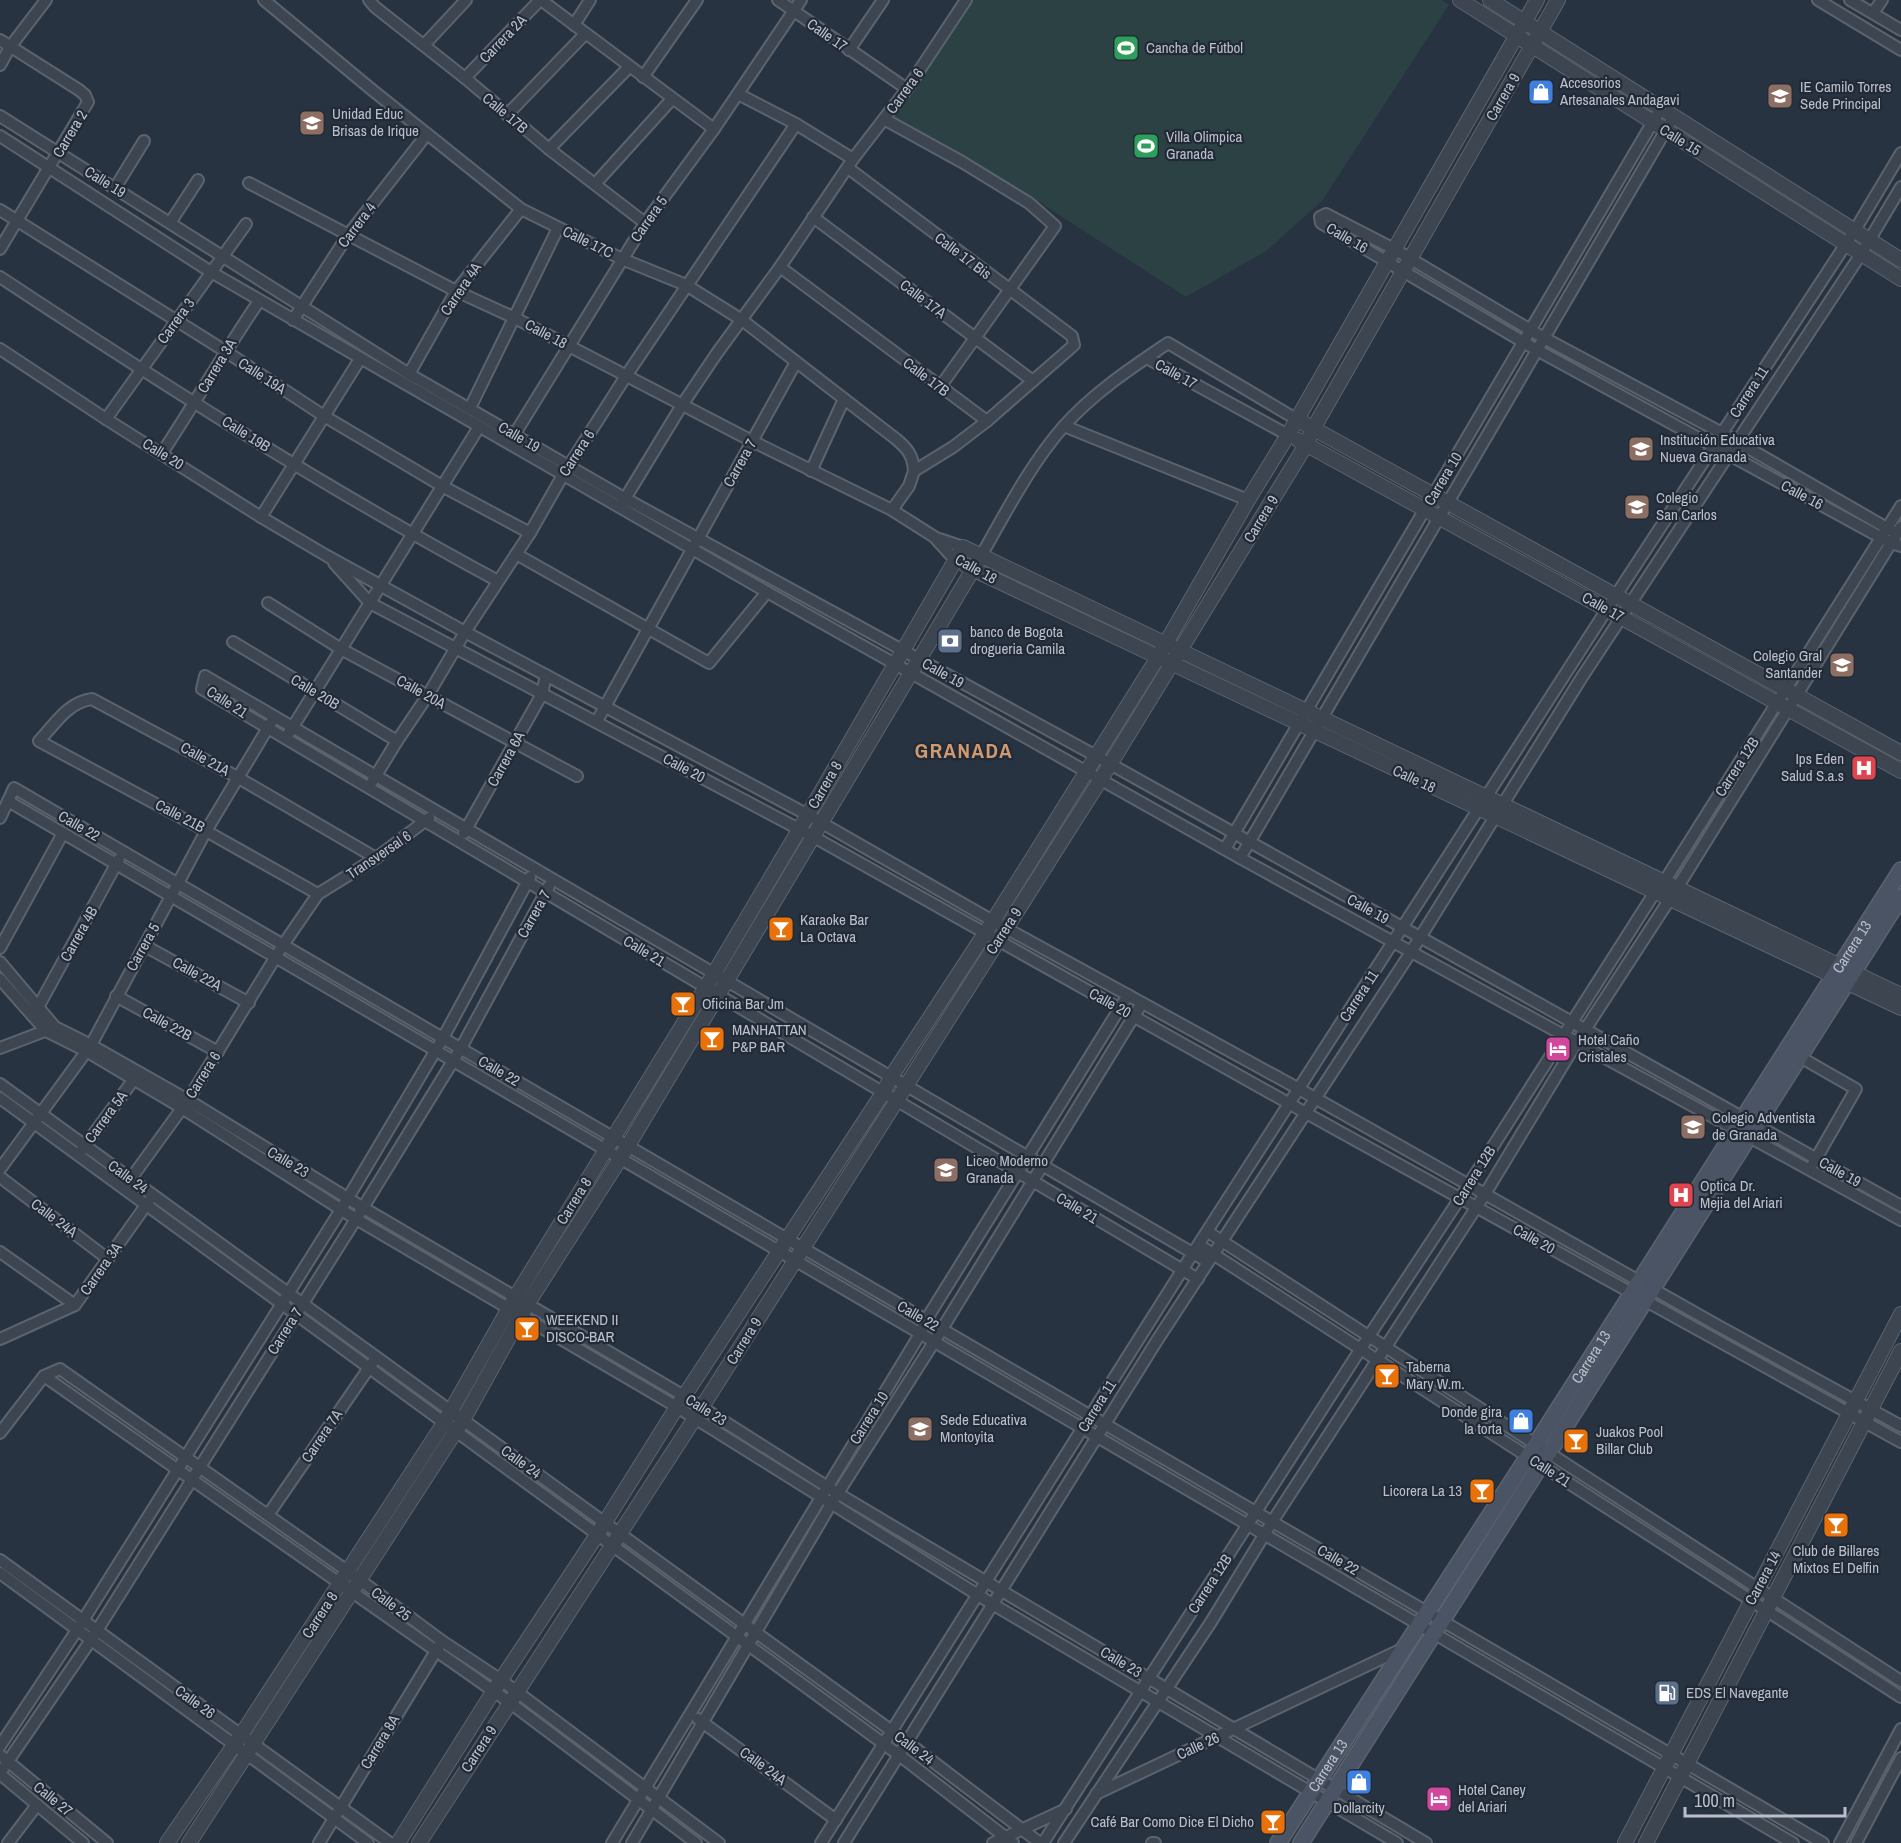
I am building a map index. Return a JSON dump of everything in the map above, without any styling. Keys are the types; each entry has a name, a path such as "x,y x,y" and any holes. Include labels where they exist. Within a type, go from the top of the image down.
{"main road":[{"name":"Carrera 13","path":"1301,1843 1650,1295 1746,1127 1800,1058 1901,870"},
{"name":"Carrera 13","path":"1278,1843 1635,1287 1746,1127 1844,974 1901,897"}],"street":[{"path":"0,65 10,47 46,0"},
{"name":"Calle 17C","path":"264,0 521,209 622,259 686,285 742,320 908,450 913,459 914,471"},
{"path":"424,45 466,0"},
{"path":"541,0 714,129"},
{"name":"Carrera 2A","path":"465,78 541,0"},
{"path":"574,25 590,0"},
{"path":"643,77 697,0"},
{"name":"Calle 17","path":"778,0 907,89"},
{"name":"Carrera 5","path":"511,439 645,223 714,129 801,0"},
{"path":"849,50 883,0"},
{"name":"Carrera 6","path":"622,503 682,405 850,164 907,89 966,0"},
{"name":"Calle 15","path":"1460,0 1901,279"},
{"name":"Calle 15","path":"1490,0 1901,260"},
{"name":"Carrera 9","path":"398,1843 497,1686 601,1529 680,1401 883,1093 1158,657 1537,0"},
{"name":"Carrera 9","path":"419,1843 699,1413 1182,651 1306,445 1558,0"},
{"path":"1818,0 1901,50"},
{"path":"1850,0 1901,30"},
{"path":"1873,13 1882,0"},
{"name":"Calle 17B","path":"375,2 507,115 645,223"},
{"path":"507,115 585,34"},
{"path":"0,40 10,47"},
{"name":"Carrera 2","path":"0,249 88,102 79,90 10,47"},
{"path":"549,149 629,67"},
{"path":"738,94 796,124 850,164"},
{"path":"595,184 672,99"},
{"name":"Carrera 10","path":"1225,849 1661,108"},
{"name":"Calle 19","path":"0,116 409,374 470,408 511,439 622,503 691,548 770,594 1240,858 1643,1079 1816,1158 1901,1206"},
{"name":"Carrera 10","path":"1240,858 1674,116"},
{"path":"884,119 909,131 1029,203 1055,226 940,387"},
{"name":"Carrera 6","path":"369,787 465,632 530,533 566,470 626,376 796,124"},
{"name":"Carrera 4","path":"293,320 348,235 427,134"},
{"name":"Calle 19","path":"0,136 259,301 479,427 511,439"},
{"path":"115,188 144,141"},
{"name":"Carrera 11","path":"821,1843 1182,1270 1568,669 1846,244 1901,153"},
{"name":"Calle 17 Bis","path":"850,164 1008,290 1072,336 1074,345 1033,381"},
{"path":"170,224 198,180"},
{"name":"Calle 18","path":"249,183 456,291 515,318 752,441 892,510 936,538 963,547 1487,797 1666,890"},
{"name":"Carrera 11","path":"844,1843 1211,1258 1411,951 1582,677 1861,254 1901,187"},
{"name":"Carrera 4A","path":"409,374 456,291 521,209"},
{"name":"Calle 19A","path":"0,210 324,416 442,486 530,533"},
{"name":"Calle 16","path":"1390,255 1321,223 1319,219 1326,214 1407,265 1738,442 1894,536"},
{"name":"Calle 17A","path":"813,217 1033,381"},
{"name":"Carrera 3","path":"106,419 246,224"},
{"path":"470,408 558,228"},
{"name":"Calle 16","path":"1407,265 1537,350 1713,447 1894,536"},
{"name":"Calle 17B","path":"780,267 987,421"},
{"name":"Calle 19B","path":"0,277 141,370 294,464 412,535 498,581"},
{"name":"Carrera 3A","path":"162,453 259,301"},
{"name":"Calle 17","path":"1901,753 1313,429 1168,343 1147,358 1901,771"},
{"name":"Calle 20","path":"0,349 106,419 327,556 814,818 1005,928 1299,1089 1485,1194 1635,1287"},
{"path":"981,556 1035,464 1064,426 1108,385 1147,358"},
{"path":"261,517 360,359"},
{"name":"Carrera 7","path":"597,721 796,362"},
{"path":"892,510 909,486 914,471 953,447 1033,381"},
{"path":"811,471 844,399"},
{"path":"1064,426 1248,500"},
{"path":"286,738 479,427"},
{"name":"Calle 19","path":"622,503 698,537 755,568 1586,1030 1648,1065 1810,1170 1901,1220"},
{"name":"Carrera 12B","path":"1042,1843 1067,1808 1360,1349 1573,1023 1666,890 1790,692 1894,536 1901,506"},
{"name":"Calle 18","path":"936,538 956,561 973,570 1314,732 1496,817 1666,890 1844,974 1901,995"},
{"name":"Carrera 8","path":"189,1843 250,1749 345,1589 348,1572 448,1417 509,1309 522,1305 628,1146 712,991 806,833 896,664 963,547"},
{"path":"516,554 709,663 770,594"},
{"name":"Calle 20","path":"327,556 370,603 806,833 1476,1207 1901,1426"},
{"name":"Carrera 8","path":"814,818 911,672 981,556"},
{"path":"748,581 755,568"},
{"name":"Calle 20A","path":"268,603 341,649 577,776"},
{"name":"Calle 20B","path":"233,642 397,741"},
{"path":"1568,669 1582,677"},
{"name":"Carrera 6A","path":"458,840 467,829 542,694 546,675"},
{"name":"Calle 21","path":"1198,1279 202,688 205,676 1041,1165 1196,1249 1378,1360 1532,1450"},
{"name":"Calle 21A","path":"39,741 70,708 81,700 92,699 237,777 376,858"},
{"name":"Carrera 5","path":"0,1169 89,1048 206,831 274,717"},
{"name":"Calle 21B","path":"39,741 318,894"},
{"path":"1265,781 1280,791"},
{"name":"Calle 22","path":"1422,1618 1256,1512 14,788 8,801 920,1334 1248,1525 1438,1627 1516,1664 1823,1843"},
{"path":"0,818 8,801"},
{"name":"Transversal 6","path":"318,894 376,858 427,822 435,810"},
{"path":"0,948 63,833"},
{"name":"Carrera 4B","path":"36,1012 123,852"},
{"name":"Carrera 7","path":"0,1746 80,1625 342,1208 443,1038 535,869"},
{"name":"Carrera 7","path":"0,1774 4,1758 94,1635 356,1219 461,1048 553,879"},
{"name":"Carrera 12B","path":"1064,1843 1211,1622 1272,1522 1485,1194 1586,1030 1666,890"},
{"name":"Carrera 6","path":"124,1188 185,1104 283,945 318,894"},
{"name":"Calle 22A","path":"145,946 249,1003"},
{"name":"Calle 23","path":"0,962 51,1029 89,1048 347,1198 699,1413 1234,1729 1397,1843"},
{"name":"Calle 18","path":"1844,974 1901,1008"},
{"name":"Calle 23","path":"0,979 36,1012"},
{"name":"Carrera 8","path":"167,1843 345,1589 360,1580 460,1426 522,1305 613,1137 712,991"},
{"name":"Carrera 10","path":"612,1843 920,1334 926,1320 1128,994"},
{"name":"Calle 22B","path":"116,996 218,1052"},
{"path":"1523,1013 1529,999"},
{"name":"Carrera 10","path":"632,1843 837,1493 934,1342 1142,1003"},
{"path":"0,1048 51,1029"},
{"name":"Calle 23","path":"89,1048 134,1079 185,1104 356,1219 509,1309"},
{"path":"1800,1058 1856,1089 1810,1170"},
{"path":"1643,1079 1648,1065"},
{"name":"Carrera 5A","path":"82,1150 134,1079"},
{"name":"Calle 24","path":"0,1084 37,1118"},
{"name":"Calle 24","path":"0,1098 37,1118 82,1150 131,1179 376,1357 448,1417 601,1529 757,1633 1042,1843"},
{"name":"Calle 24","path":"82,1150 124,1188 281,1304 369,1368 448,1417"},
{"name":"Calle 24A","path":"0,1177 108,1258"},
{"path":"1858,1196 1864,1185"},
{"name":"Carrera 3A","path":"2,1336 75,1305 153,1195"},
{"path":"1226,1203 1242,1212"},
{"name":"Calle 21","path":"1208,1232 1369,1336 1545,1459 1770,1604 1901,1697"},
{"path":"0,1252 75,1305"},
{"name":"Calle 20","path":"1650,1295 1849,1414 1901,1442"},
{"name":"Carrera 14","path":"1624,1843 1901,1314"},
{"name":"Carrera 14","path":"1646,1843 1901,1351"},
{"name":"Carrera 7A","path":"267,1515 376,1357"},
{"name":"Calle 25","path":"44,1376 60,1369 360,1580 512,1697 659,1797 719,1843"},
{"path":"0,1433 44,1376"},
{"name":"Calle 25","path":"44,1376 435,1651 497,1686"},
{"name":"Calle 23","path":"699,1413 820,1497 994,1605 1218,1738 1315,1786"},
{"name":"Calle 24","path":"615,1539 749,1646 899,1755 1009,1840"},
{"name":"Calle 26","path":"0,1560 80,1625"},
{"name":"Calle 26","path":"0,1573 80,1625 237,1740 340,1807 390,1843"},
{"name":"Calle 21","path":"1770,1604 1901,1681"},
{"path":"1193,1610 1211,1622"},
{"name":"Calle 22","path":"1438,1627 1509,1677 1793,1843"},
{"name":"Carrera 8A","path":"319,1843 442,1641"},
{"name":"Calle 26","path":"993,1843 1009,1840 1022,1829 1218,1738 1403,1648"},
{"path":"1509,1677 1516,1664"},
{"name":"Calle 25","path":"512,1697 638,1800 696,1843"},
{"path":"1695,1709 1711,1718"},
{"name":"Calle 24A","path":"690,1713 836,1820"},
{"path":"1840,1843 1901,1729"},
{"name":"Calle 26","path":"250,1749 368,1843"},
{"name":"Calle 27","path":"4,1758 107,1843"},
{"path":"1856,1843 1901,1758"},
{"name":"Calle 27","path":"0,1774 83,1843"},
{"name":"Calle 23","path":"1331,1796 1426,1843"},
{"path":"8,1843 37,1805"},
{"path":"1644,1805 1660,1815"},
{"path":"1757,1822 1764,1809"}],"green space":[{"name":"Villa Olimpica Granada","path":"966,0 1442,0 1449,5 1322,201 1266,251 1186,297 1033,198 885,119"}],"place":[{"name":"Cancha de Fútbol","path":"1126,48"},
{"name":"Accesorios Artesanales Andagavi","path":"1541,92"},
{"name":"IE Camilo Torres Sede Principal","path":"1780,96"},
{"name":"Unidad Educ Brisas de Irique","path":"312,123"},
{"name":"Villa Olimpica Granada","path":"1146,146"},
{"name":"Institución Educativa Nueva Granada","path":"1641,449"},
{"name":"Colegio San Carlos","path":"1637,507"},
{"name":"banco de Bogota drogueria Camila","path":"950,641"},
{"name":"Colegio Gral Santander","path":"1842,665"},
{"name":"Ips Eden Salud S.a.s","path":"1864,768"},
{"name":"Karaoke Bar La Octava","path":"781,929"},
{"name":"Oficina Bar Jm","path":"683,1004"},
{"name":"MANHATTAN P&P BAR","path":"712,1039"},
{"name":"Hotel Caño Cristales","path":"1558,1049"},
{"name":"Colegio Adventista de Granada","path":"1693,1127"},
{"name":"Liceo Moderno Granada","path":"946,1170"},
{"name":"Optica Dr. Mejia del Ariari","path":"1681,1195"},
{"name":"WEEKEND II DISCO-BAR","path":"527,1329"},
{"name":"Taberna Mary W.m.","path":"1387,1376"},
{"name":"Donde gira la torta","path":"1521,1421"},
{"name":"Sede Educativa Montoyita","path":"920,1429"},
{"name":"Juakos Pool Billar Club","path":"1576,1441"},
{"name":"Licorera La 13","path":"1482,1491"},
{"name":"Club de Billares Mixtos El Delfin","path":"1836,1525"},
{"name":"EDS El Navegante","path":"1667,1693"},
{"name":"Dollarcity","path":"1359,1782"},
{"name":"Hotel Caney del Ariari","path":"1439,1799"},
{"name":"Café Bar Como Dice El Dicho","path":"1273,1822"}],"district":[{"name":"GRANADA","path":"964,751"}]}
